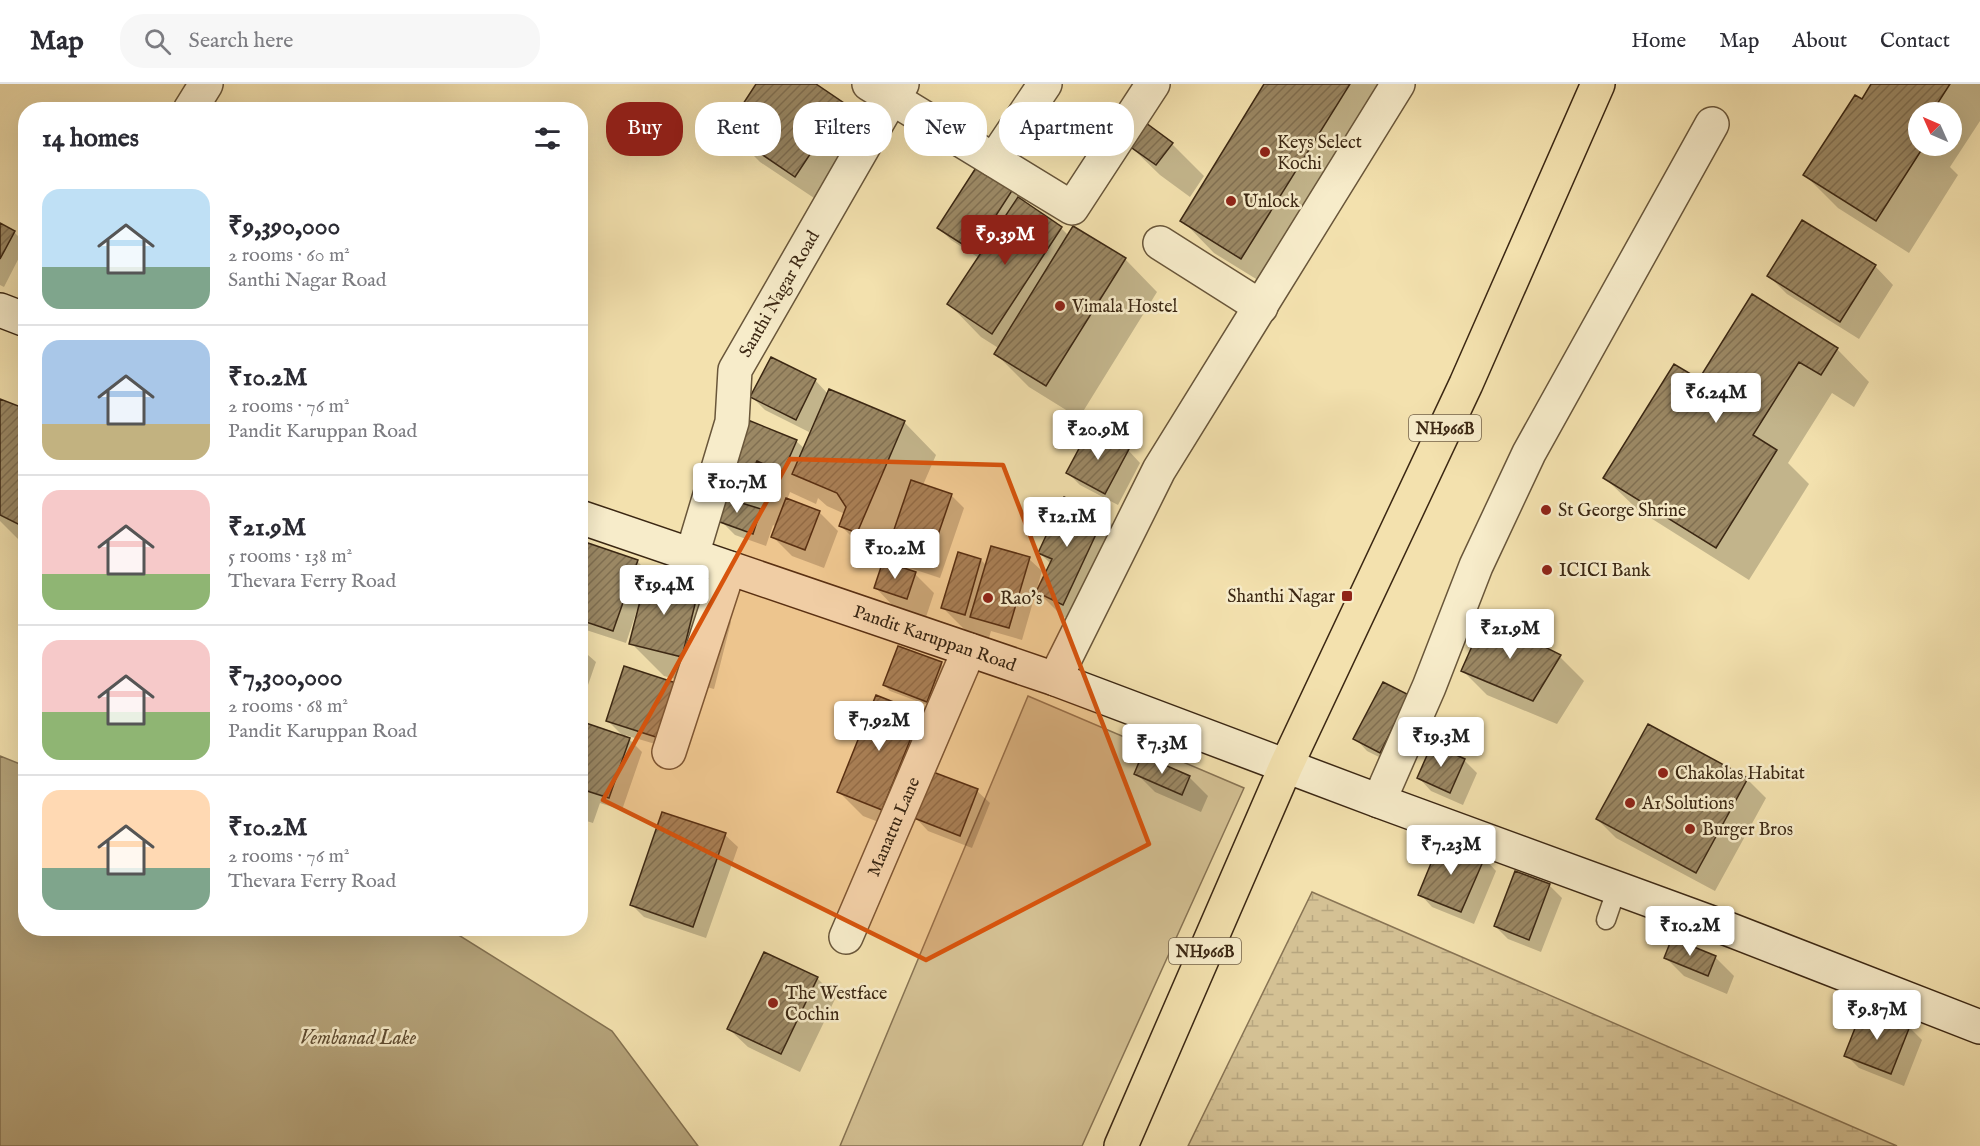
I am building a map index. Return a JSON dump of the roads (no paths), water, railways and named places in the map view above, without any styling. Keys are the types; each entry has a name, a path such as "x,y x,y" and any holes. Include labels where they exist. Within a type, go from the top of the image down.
{"highway":[{"name":"NH966B","path":"1123,1142 1286,766 1466,384 1598,86"}],"street":[{"path":"195,102 206,84"},
{"path":"994,160 1045,84"},
{"path":"888,88 994,160 1072,208 1153,84"},
{"path":"1055,679 1159,470 1398,84"},
{"name":"Santhi Nagar Road","path":"692,555 732,422 735,370 888,88"},
{"path":"1379,801 1429,687 1476,566 1529,453 1712,124"},
{"path":"1160,243 1261,307"},
{"name":"Pandit Karuppan Road","path":"588,520 1055,679 1723,927 1980,1027"},
{"path":"669,752 729,568"},
{"name":"Manattu Lane","path":"846,937 969,650"}],"lane":[{"path":"1606,920 1617,888"}],"water":[{"name":"Vembanad Lake","path":"0,756 18,763 18,936 460,936 612,1031 698,1146 0,1146"}],"place":[{"name":"Keys Select Kochi","path":"1265,152"},
{"name":"Unlock","path":"1231,201"},
{"name":"Vimala Hostel","path":"1060,306"},
{"name":"St George Shrine","path":"1546,510"},
{"name":"ICICI Bank","path":"1547,570"},
{"name":"Shanthi Nagar","path":"1347,596"},
{"name":"Rao's","path":"988,598"},
{"name":"Chakolas Habitat","path":"1663,773"},
{"name":"A1 Solutions","path":"1630,803"},
{"name":"Burger Bros","path":"1690,829"},
{"name":"The Westface Cochin","path":"773,1003"}]}
